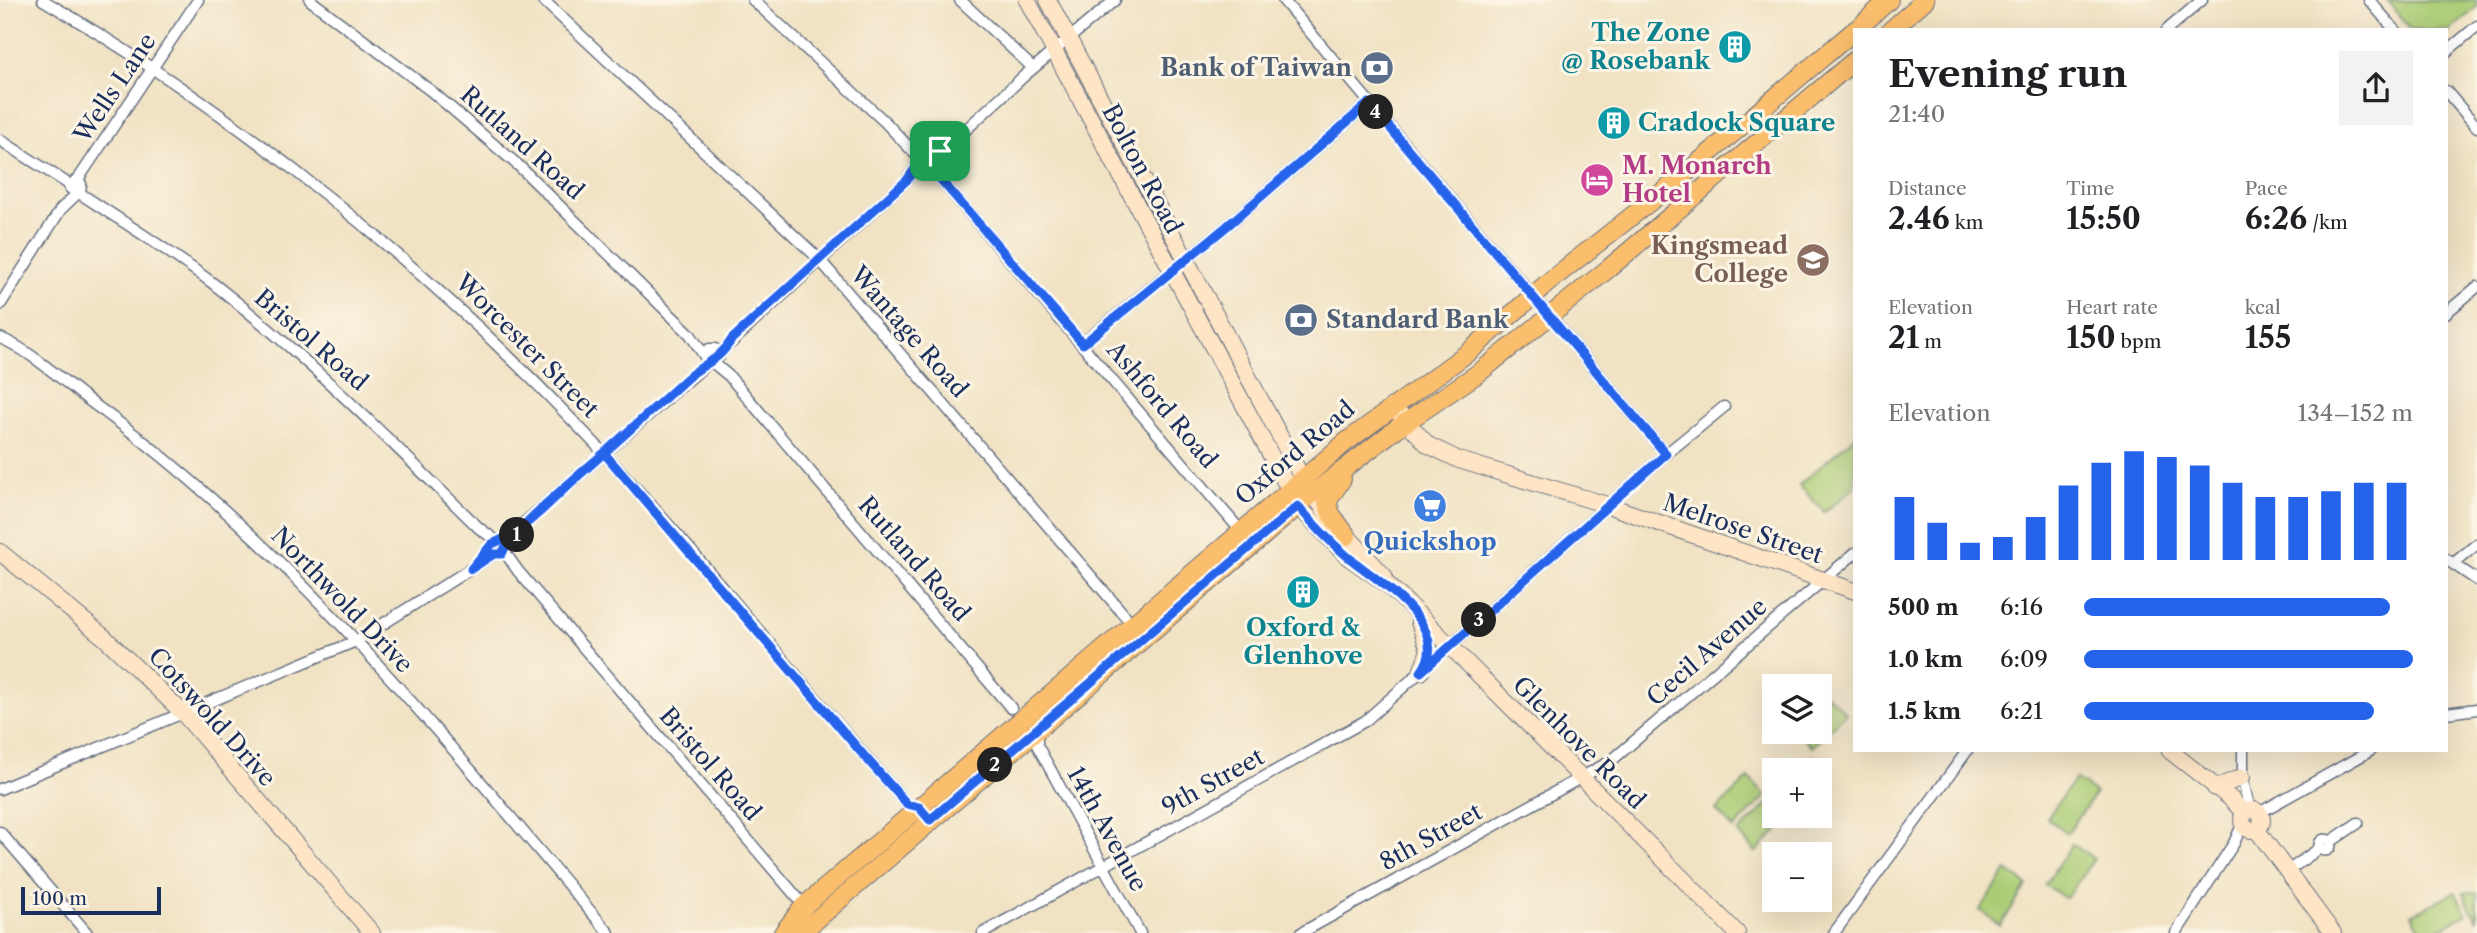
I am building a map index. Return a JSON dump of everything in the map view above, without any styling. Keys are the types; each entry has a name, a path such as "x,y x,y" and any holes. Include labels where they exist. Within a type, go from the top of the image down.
{"main road":[{"name":"Bolton Road","path":"1027,0 1171,271 1300,493"},
{"name":"Bolton Road","path":"1048,0 1185,261 1300,493"},
{"name":"Oxford Road","path":"1860,28 1889,0"},
{"path":"1893,28 1925,0"},
{"name":"Oxford Road","path":"917,815 1033,738 1392,406 1470,351 1533,296 1853,35"},
{"name":"Oxford Road","path":"783,933 810,913 917,815 1017,715 1132,624 1241,530 1360,457 1405,422 1480,372 1853,62"},
{"name":"Melrose Street","path":"1392,406 1428,444 1447,455 1607,505 1853,590"},
{"path":"1347,536 1331,514 1327,502 1360,457"},
{"name":"Glenhove Road","path":"1300,493 1347,536 1383,574 1388,585"},
{"name":"Glenhove Road","path":"1300,493 1348,557 1388,585 1408,604 1737,933"},
{"name":"Cotswold Drive","path":"0,552 115,647 183,713 372,933"},
{"path":"1408,604 1428,645 1428,658 1421,672"},
{"path":"2171,752 2251,819 2333,933"},
{"path":"2221,792 2242,779"},
{"name":"Oxford Road","path":"801,933 810,913"}],"street":[{"name":"Worcester Street","path":"43,0 155,67 264,145 432,282 604,453 917,815"},
{"name":"Wells Lane","path":"0,305 198,0"},
{"name":"Rutland Road","path":"310,0 431,91 519,166 712,355 1017,715"},
{"name":"Wantage Road","path":"543,0 819,259 1132,624"},
{"name":"Ashford Road","path":"753,0 926,163 1241,530"},
{"path":"960,0 1033,68"},
{"path":"0,789 356,641 471,569 521,528 1033,68 1115,0"},
{"path":"1283,0 1666,454"},
{"path":"2169,28 2202,0"},
{"path":"2369,0 2393,28"},
{"path":"2448,50 2477,26"},
{"path":"2448,93 2477,127"},
{"path":"1083,344 1185,261 1369,103"},
{"name":"Bristol Road","path":"0,140 76,187 214,284 363,412 498,548 810,913"},
{"path":"2448,311 2477,288"},
{"name":"Northwold Drive","path":"2,337 171,464 239,523 356,641 609,933"},
{"name":"9th Street","path":"983,933 1365,720 1607,505 1724,407"},
{"path":"2477,544 2451,561 2477,580"},
{"name":"Cecil Avenue","path":"1582,778 1629,747 1853,555"},
{"path":"2448,713 2477,709"},
{"path":"1017,715 1033,738"},
{"path":"1017,715 1033,738"},
{"name":"14th Avenue","path":"1033,738 1140,933"},
{"path":"1834,933 1965,752"},
{"path":"2243,752 2240,792 2251,819"},
{"path":"2176,933 2251,819 2368,752"},
{"name":"8th Street","path":"1301,933 1582,778"},
{"path":"2289,870 2358,823"},
{"path":"0,832 87,933"}],"green space":[{"path":"2477,0 2477,7 2448,32 2448,28 2409,28 2387,1"},
{"path":"1853,438 1853,489 1824,512 1799,485"},
{"path":"1832,700 1846,713 1832,727"},
{"path":"1749,778 1762,792 1762,800 1734,829 1716,810"},
{"path":"2075,779 2096,793 2067,833 2047,818"},
{"path":"1762,810 1762,828 1780,828 1766,842 1762,842 1756,852 1738,833"},
{"path":"2072,844 2094,859 2066,898 2045,885"},
{"path":"2007,870 2027,885 2000,926 1980,910"},
{"path":"2455,892 2467,914 2431,933 2422,933 2412,914"},
{"path":"2477,892 2477,921 2463,893"}],"place":[{"name":"The Zone @ Rosebank","path":"1735,47"},
{"name":"Bank of Taiwan","path":"1377,68"},
{"name":"Cradock Square","path":"1614,123"},
{"name":"M. Monarch Hotel","path":"1597,180"},
{"name":"Kingsmead College","path":"1813,260"},
{"name":"Standard Bank","path":"1301,320"},
{"name":"Quickshop","path":"1430,506"},
{"name":"Oxford & Glenhove","path":"1303,592"}],"route":[{"path":"940,151 921,160 907,180 732,339 719,354 718,360 709,362 693,373 604,453 521,528 501,543 492,544 491,549 471,569 494,554 502,554 521,528 562,491 604,453 866,758 907,804 919,807 930,820 1298,506 1320,532 1348,557 1377,580 1388,585 1408,604 1422,628 1429,650 1421,672 1666,454 1369,103 1226,227 1083,344 941,180 932,164 940,151"}]}
